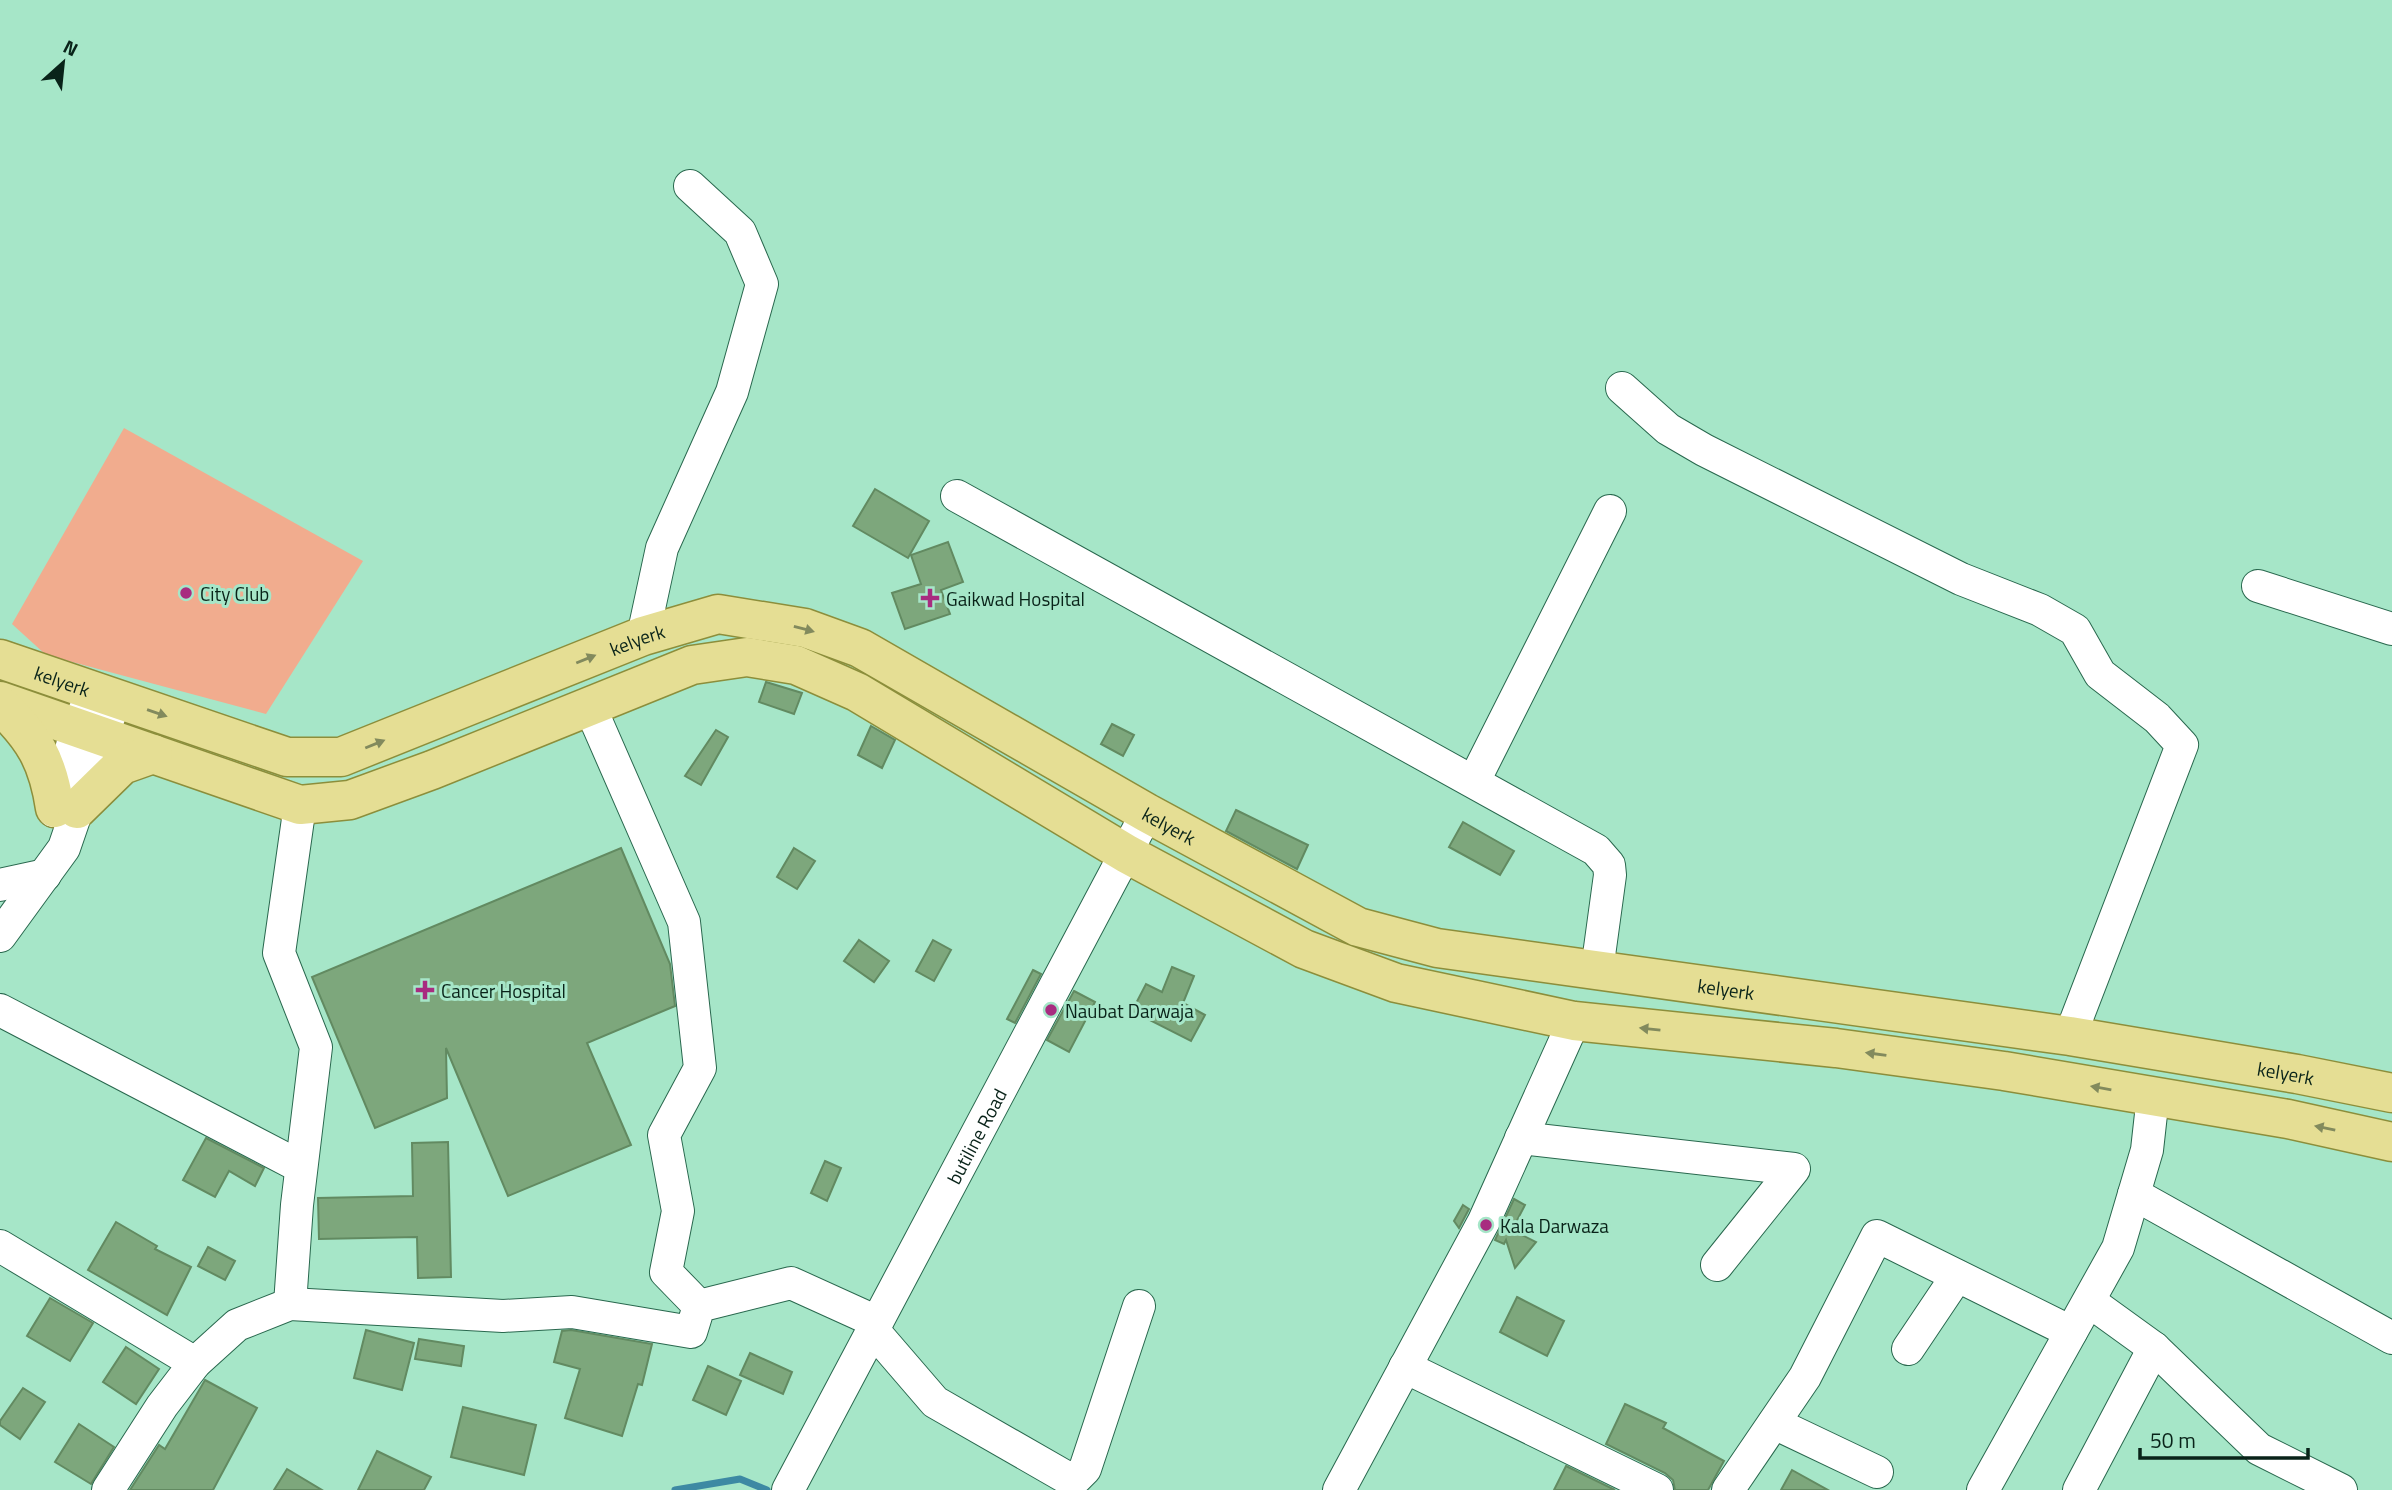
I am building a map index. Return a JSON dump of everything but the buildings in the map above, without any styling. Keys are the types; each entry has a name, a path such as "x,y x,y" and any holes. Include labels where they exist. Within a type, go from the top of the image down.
{"main road":[{"name":"kelyerk","path":"0,659 287,757 341,757 643,636 718,614 804,628 860,648 1147,813 1358,928 1437,948 2070,1036 2297,1074 2392,1093"},
{"path":"0,703 300,805 350,800 692,665 747,657 796,665 857,692 1127,854 1304,949 1396,983 1574,1021 1836,1048 2004,1071 2288,1119 2392,1142"},
{"path":"0,703 26,730 37,747 66,808 122,765 153,754"},
{"path":"2288,1119 2297,1074"}],"street":[{"path":"643,636 662,548 732,392 762,284 740,232 690,186"},
{"path":"1622,388 1668,429 1704,450 1961,579 2040,610 2075,630 2100,674 2157,718 2182,745 2070,1036"},
{"path":"957,496 1474,781 1605,858 1610,875 1597,970"},
{"path":"1474,781 1610,511"},
{"path":"2258,586 2392,629"},
{"path":"0,936 64,848 66,808 89,732 105,695"},
{"path":"590,706 684,922 700,1068 664,1135 678,1211 666,1272 699,1306"},
{"path":"290,1304 316,1047 279,953 300,805"},
{"name":"butiline Road","path":"788,1490 1147,813"},
{"path":"0,886 46,875"},
{"path":"0,1010 302,1167"},
{"path":"1339,1490 1484,1221 1574,1021"},
{"path":"1983,1490 2118,1248 2147,1150 2153,1096"},
{"path":"1521,1138 1794,1169 1717,1265"},
{"path":"2134,1194 2392,1338"},
{"path":"1728,1490 1805,1377 1877,1236 2071,1332"},
{"path":"0,1246 195,1363"},
{"path":"1909,1349 1957,1276"},
{"path":"699,1306 791,1283 875,1326 935,1402 1064,1476 1076,1478 1085,1469 1139,1306"},
{"path":"2089,1301 2154,1348 2259,1449 2341,1490"},
{"path":"108,1490 162,1406 195,1363 237,1325 290,1304 503,1316 572,1312 691,1332 699,1306"},
{"path":"2082,1489 2154,1348"},
{"path":"1405,1367 1657,1490"},
{"path":"1774,1423 1877,1472"}],"shaded area":[{"name":"City Club","path":"124,428 363,561 266,714 46,655 12,624"}],"waterway":[{"path":"675,1490 740,1479 767,1490"}],"place":[{"name":"City Club","path":"186,593"},
{"name":"Gaikwad Hospital","path":"930,598"},
{"name":"Cancer Hospital","path":"425,990"},
{"name":"Naubat Darwaja","path":"1051,1010"},
{"name":"Kala Darwaza","path":"1486,1225"}]}
